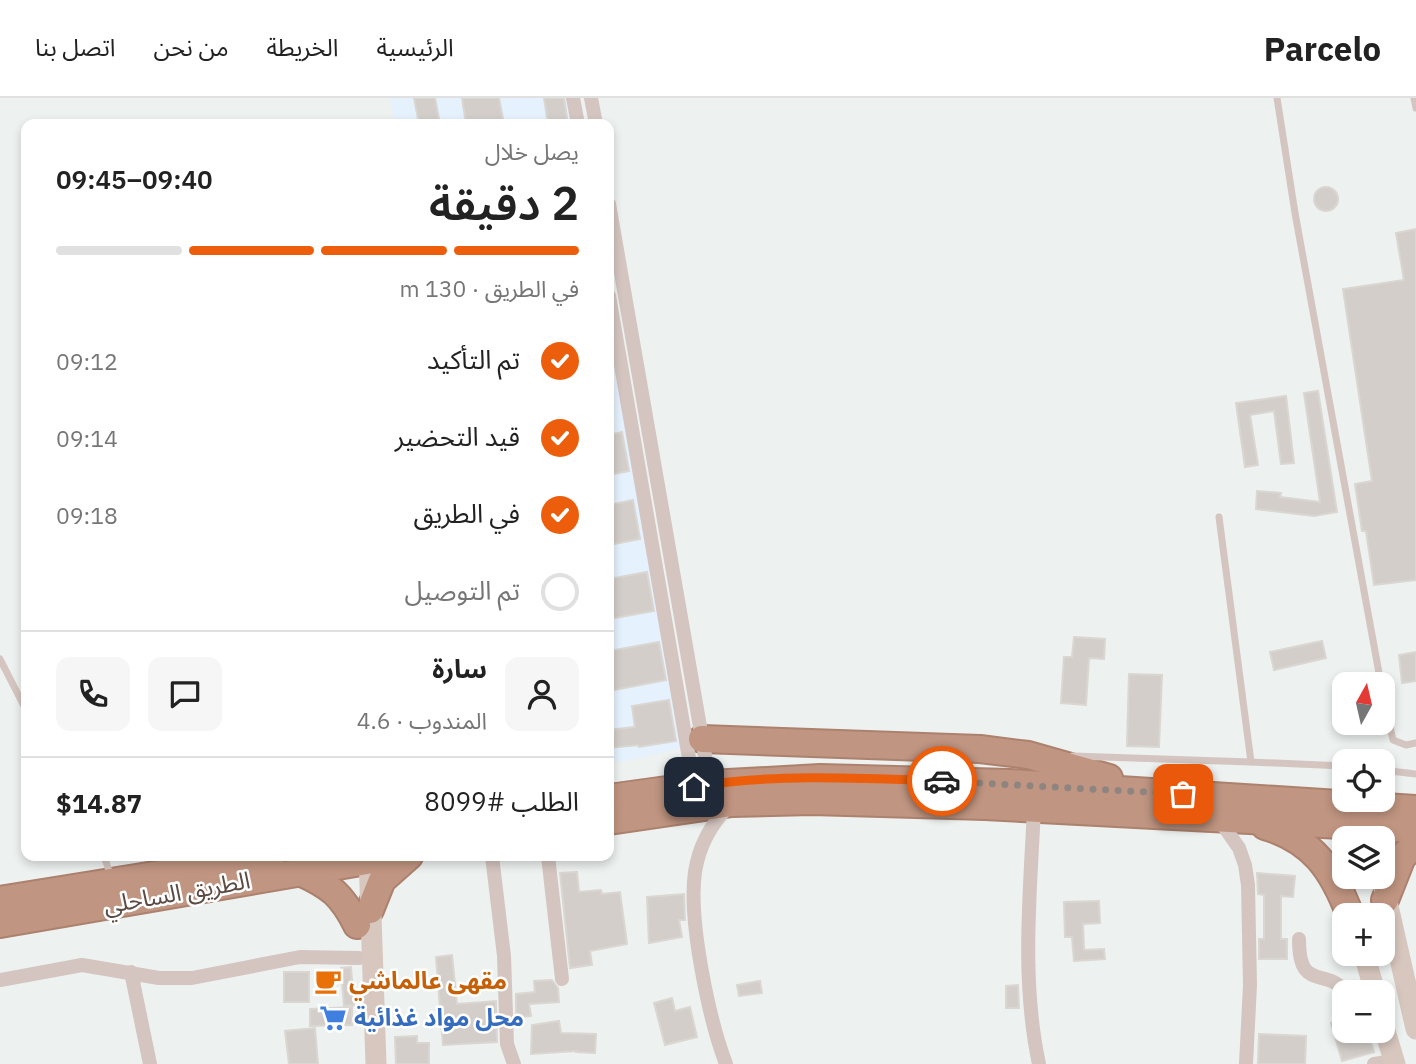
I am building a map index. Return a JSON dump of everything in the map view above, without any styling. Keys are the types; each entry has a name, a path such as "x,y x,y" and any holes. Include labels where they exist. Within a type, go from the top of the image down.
{"highway":[{"path":"702,739 980,749 1028,755 1161,793"},
{"path":"614,796 702,785 820,778 1010,783 1161,793 1351,823"},
{"path":"614,820 732,803 812,801 900,802 1378,824 1416,829"},
{"path":"1378,824 1416,809"},
{"path":"1227,818 1274,829 1304,844 1336,880 1347,903"},
{"path":"1395,869 1402,857 1416,844"},
{"name":"الطريق الساحلي","path":"0,901 240,861"},
{"name":"الطريق الساحلي","path":"0,924 352,861"},
{"path":"300,872 329,886 363,918 382,880 403,861"}],"main road":[{"path":"362,861 363,918 376,1064"},
{"path":"1384,889 1416,1029"},
{"path":"361,1064 359,958 363,918"},
{"path":"1385,1043 1388,1063"}],"street":[{"path":"573,98 577,119"},
{"path":"591,98 595,119"},
{"path":"614,246 627,354 702,785"},
{"path":"614,312 627,354 702,739 702,785"},
{"path":"726,1064 701,962 694,892 695,873 709,828 732,803"},
{"path":"1034,809 1028,942 1032,1023 1039,1064"},
{"path":"1227,818 1245,865 1248,885 1250,985 1246,1064"},
{"path":"493,861 504,956 507,1044 514,1064"},
{"path":"549,861 562,979"},
{"path":"1299,939 1300,962 1304,968 1311,975 1332,983"},
{"path":"0,980 82,965 159,978 192,978 300,957 359,958"},
{"path":"131,972 150,1064"}],"lane":[{"path":"1277,98 1295,212 1379,672"},
{"path":"1414,98 1416,107"},
{"path":"1219,517 1251,762"},
{"path":"0,659 21,700"},
{"path":"1392,735 1393,740 1406,745 1416,743"},
{"path":"1028,755 1332,765"},
{"path":"1395,772 1416,774"},
{"path":"106,861 112,881"}],"shaded area":[{"path":"390,98 568,98 572,119 394,119"},
{"path":"614,351 686,747 614,762"}],"building":[{"path":"414,98 435,98 439,119 418,119"},
{"path":"462,98 499,98 503,119 465,119"},
{"path":"544,98 564,98 567,119 547,119"},
{"path":"1326,187 1337,194 1338,199 1331,210 1326,211 1315,204 1314,199 1321,188"},
{"path":"1416,229 1416,580 1374,585 1366,531 1362,531 1355,484 1372,481 1343,289 1404,280 1396,233"},
{"path":"1318,391 1337,512 1314,516 1256,509 1257,491 1281,493 1280,497 1320,502 1304,393"},
{"path":"1286,396 1294,463 1281,464 1274,411 1250,415 1258,465 1245,467 1236,403"},
{"path":"622,432 629,471 614,474 614,434"},
{"path":"633,500 640,539 614,544 614,504"},
{"path":"647,572 654,611 614,618 614,578"},
{"path":"1074,637 1105,639 1104,659 1089,658 1086,705 1061,703 1064,657 1072,657"},
{"path":"1322,641 1326,658 1274,670 1270,652"},
{"path":"659,642 666,680 614,690 614,650"},
{"path":"1416,652 1416,681 1402,683 1399,655"},
{"path":"1129,674 1162,675 1159,747 1127,746"},
{"path":"669,700 676,741 639,747 614,747 614,729 635,727 632,706"},
{"path":"577,872 579,892 620,892 627,944 590,951 592,965 570,968 560,873"},
{"path":"1257,873 1295,876 1293,897 1281,896 1281,939 1287,939 1287,959 1259,959 1259,939 1264,939 1264,895 1258,894"},
{"path":"684,894 685,920 679,920 682,937 649,943 647,897"},
{"path":"1099,901 1100,923 1083,924 1084,950 1104,949 1105,959 1074,961 1072,937 1065,937 1064,902"},
{"path":"452,955 457,1004 496,1001 497,1042 443,1045 436,957"},
{"path":"351,967 354,1005 344,1006 341,968"},
{"path":"284,972 309,972 309,1002 284,1002"},
{"path":"552,980 558,988 559,1002 529,1004 531,1016 516,1018 516,994 535,992 534,981"},
{"path":"760,981 762,993 739,996 737,985"},
{"path":"1018,985 1019,1008 1006,1008 1006,986"},
{"path":"672,998 675,1011 690,1007 697,1037 665,1045 654,1003"},
{"path":"352,1007 352,1025 310,1026 310,1009"},
{"path":"559,1021 561,1033 596,1034 595,1053 576,1051 531,1054 532,1025"},
{"path":"315,1028 318,1064 289,1064 285,1031"},
{"path":"1259,1034 1306,1036 1305,1064 1258,1064"},
{"path":"417,1036 417,1043 429,1043 429,1064 396,1064 395,1037"},
{"path":"1337,1043 1371,1043 1374,1052 1342,1061"}],"way so far":[{"path":"942,781 1183,794"}],"place":[{"name":"مقهى عالماشي","path":"328,981"},
{"name":"محل مواد غذائية","path":"333,1018"}],"route":[{"path":"694,787 820,778 942,781"}]}
